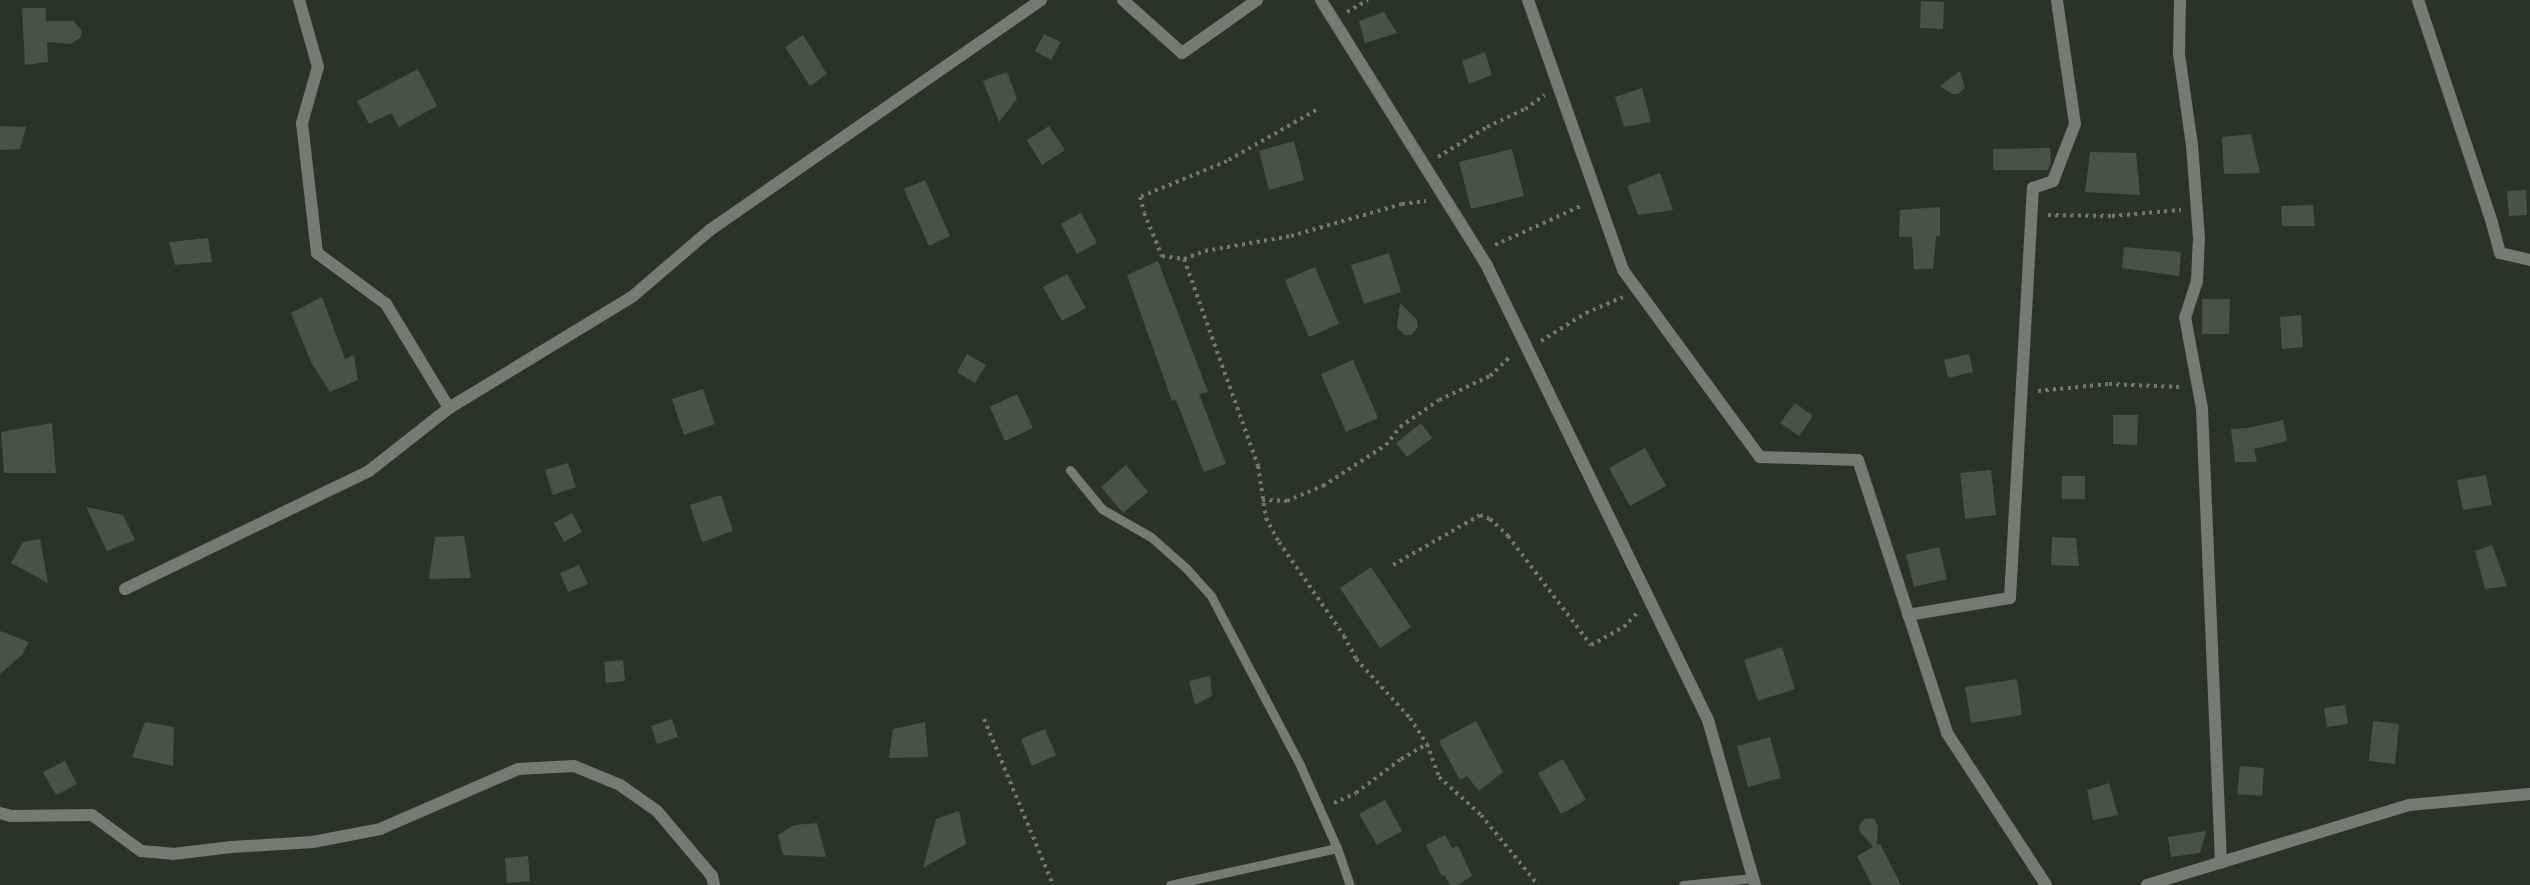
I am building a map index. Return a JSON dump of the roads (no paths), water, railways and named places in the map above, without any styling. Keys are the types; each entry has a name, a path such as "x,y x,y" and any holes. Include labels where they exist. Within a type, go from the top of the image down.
{"street":[{"path":"299,0 318,67 302,123 317,253 386,304 449,408"},
{"path":"125,590 369,471 449,408 633,296 710,230 1041,0"},
{"path":"1123,0 1182,52 1257,0"},
{"path":"1321,0 1478,253 1527,348 1708,720 1754,882"},
{"path":"1528,0 1623,270 1760,457 1858,460 1947,733 2046,885"},
{"path":"1908,615 2010,598 2033,188 2054,181 2075,124 2057,0"},
{"path":"2180,0 2179,54 2192,146 2199,238 2196,281 2185,317 2202,409 2221,863"},
{"path":"2418,0 2489,212 2500,253 2530,260"},
{"path":"0,813 11,816 92,815 141,851 173,854 232,847 313,842 380,829 518,769 574,766 620,785 657,811 712,876 714,885"},
{"path":"2147,885 2409,805 2530,794"}],"lane":[{"path":"1070,470 1102,510 1151,537 1186,568 1211,596 1279,725 1337,848 1350,885"},
{"path":"1170,885 1337,848"},
{"path":"1683,885 1754,882"}]}
